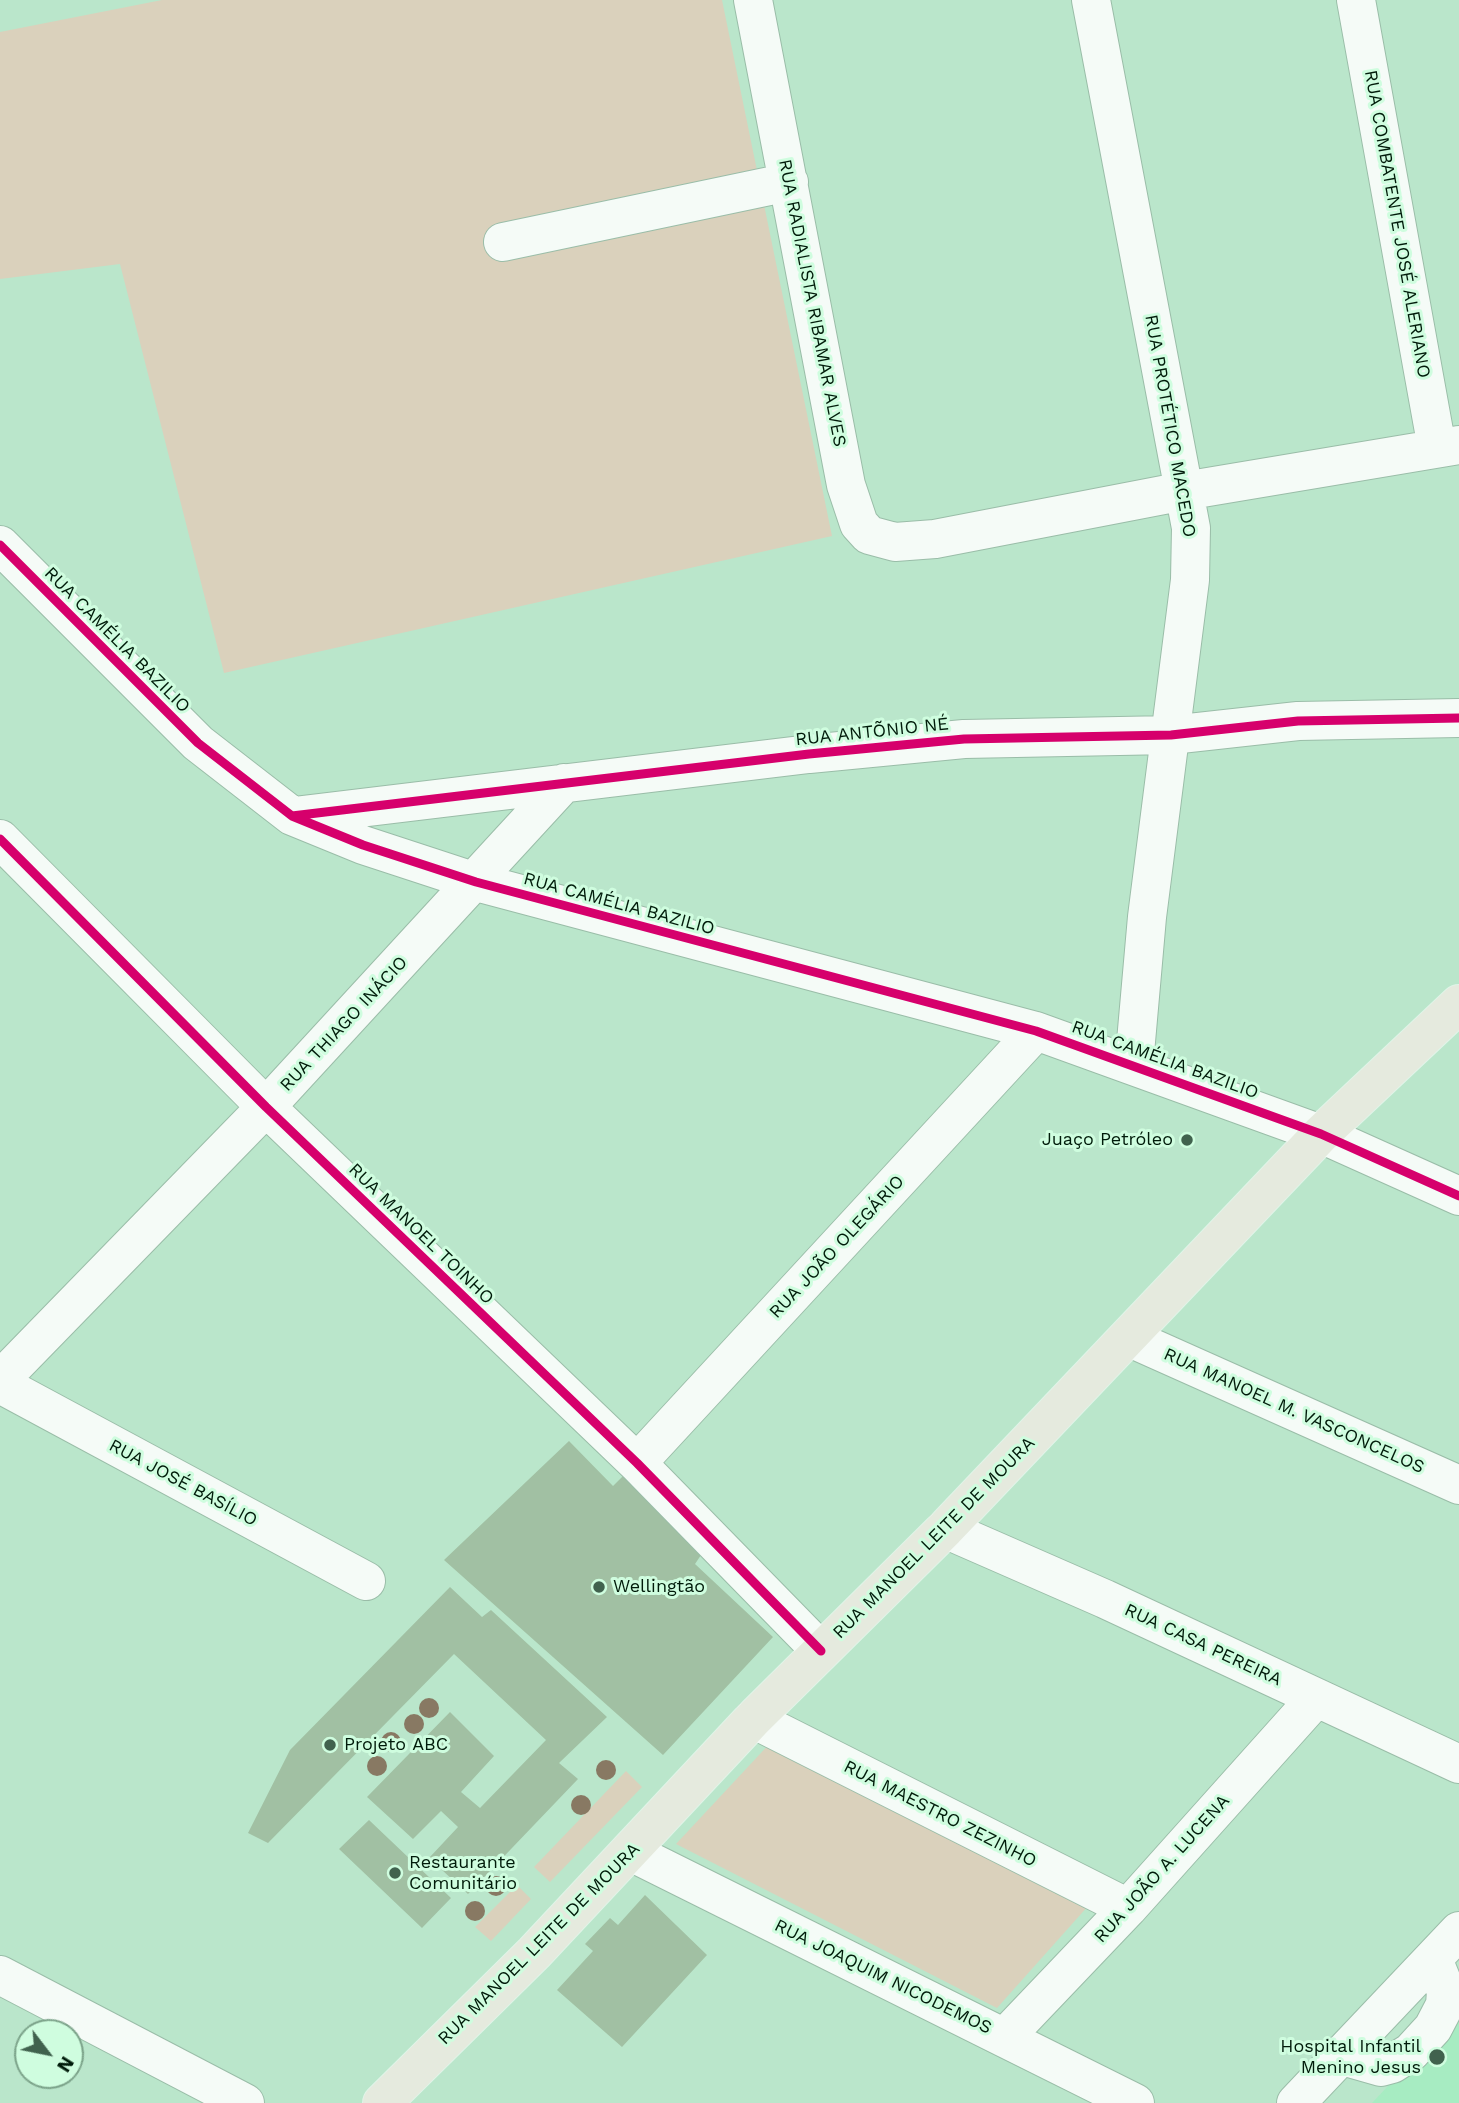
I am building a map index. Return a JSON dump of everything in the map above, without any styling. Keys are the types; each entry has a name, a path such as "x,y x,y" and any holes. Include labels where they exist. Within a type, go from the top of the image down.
{"main road":[{"name":"RUA MANOEL LEITE DE MOURA","path":"382,2103 631,1852 753,1718 945,1530 1321,1134 1459,1004"}],"street":[{"name":"RUA RADIALISTA RIBAMAR ALVES","path":"753,0 852,507 859,523 869,535 895,542 935,539 1184,491 1448,446"},
{"name":"RUA PROTÉTICO MACEDO","path":"1091,0 1191,528 1190,580 1147,917 1134,1064"},
{"name":"RUA COMBATENTE JOSÉ ALERIANO","path":"1356,0 1448,446"},
{"path":"503,242 789,182"},
{"name":"RUA CAMÉLIA BAZILIO","path":"0,545 198,743 264,798 292,816 363,845 476,883 1036,1031 1134,1064 1321,1134 1459,1196"},
{"name":"RUA ANTÕNIO NÉ","path":"292,816 809,754 964,739 1171,735 1298,721 1459,718"},
{"name":"RUA THIAGO INÁCIO","path":"0,1382 267,1107 476,883 564,783"},
{"name":"RUA MANOEL TOINHO","path":"0,839 267,1107 637,1463 821,1651"},
{"name":"RUA JOÃO OLEGÁRIO","path":"637,1463 1036,1031"},
{"name":"RUA MANOEL M. VASCONCELOS","path":"1130,1338 1459,1485"},
{"name":"RUA JOSÉ BASÍLIO","path":"0,1382 366,1581"},
{"name":"RUA CASA PEREIRA","path":"945,1530 1105,1599 1459,1764"},
{"name":"RUA JOÃO A. LUCENA","path":"1005,2037 1128,1908 1316,1698"},
{"name":"RUA MAESTRO ZEZINHO","path":"753,1718 1128,1908"},
{"name":"RUA JOAQUIM NICODEMOS","path":"631,1852 1135,2103"},
{"path":"1296,2103 1459,1931"},
{"path":"1339,2055 1381,2067 1392,2064 1411,2052 1433,2028 1445,2005 1446,1991 1433,1959"},
{"path":"0,1975 245,2103"}],"shaded area":[{"path":"162,0 722,0 832,536 224,673 120,264 0,279 0,32"},
{"path":"773,1740 1089,1905 997,2008 676,1844"},
{"path":"626,1771 642,1787 550,1882 534,1867"},
{"path":"517,1885 531,1899 491,1941 475,1927"},
{"name":"Hospital Infantil Menino Jesus","path":"1459,2010 1459,2103 1372,2103"}],"building":[{"name":"Wellingtão","path":"569,1441 613,1486 623,1476 703,1552 695,1564 773,1637 663,1755 444,1560"},
{"name":"Projeto ABC","path":"450,1587 482,1617 491,1610 607,1717 559,1763 578,1779 468,1894 429,1858 458,1827 441,1811 413,1839 367,1797 450,1712 494,1756 461,1792 480,1808 546,1740 454,1654 268,1843 248,1833 290,1750"},
{"name":"Restaurante Comunitário","path":"369,1820 451,1898 422,1928 339,1849"},
{"path":"645,1895 707,1955 622,2047 557,1990 593,1951 585,1944 610,1918 618,1925"}],"cycle path":[{"path":"0,545 198,743 292,816 363,845 476,882 1036,1031 1321,1134 1459,1196"},
{"path":"292,816 809,754 964,739 1171,735 1298,721 1459,718"},
{"path":"0,839 266,1107 637,1463 821,1651"}],"place":[{"name":"Juaço Petróleo","path":"1187,1140"},
{"name":"Wellingtão","path":"599,1587"},
{"name":"Projeto ABC","path":"330,1745"},
{"name":"Restaurante Comunitário","path":"395,1873"},
{"name":"Hospital Infantil Menino Jesus","path":"1437,2057"}]}
